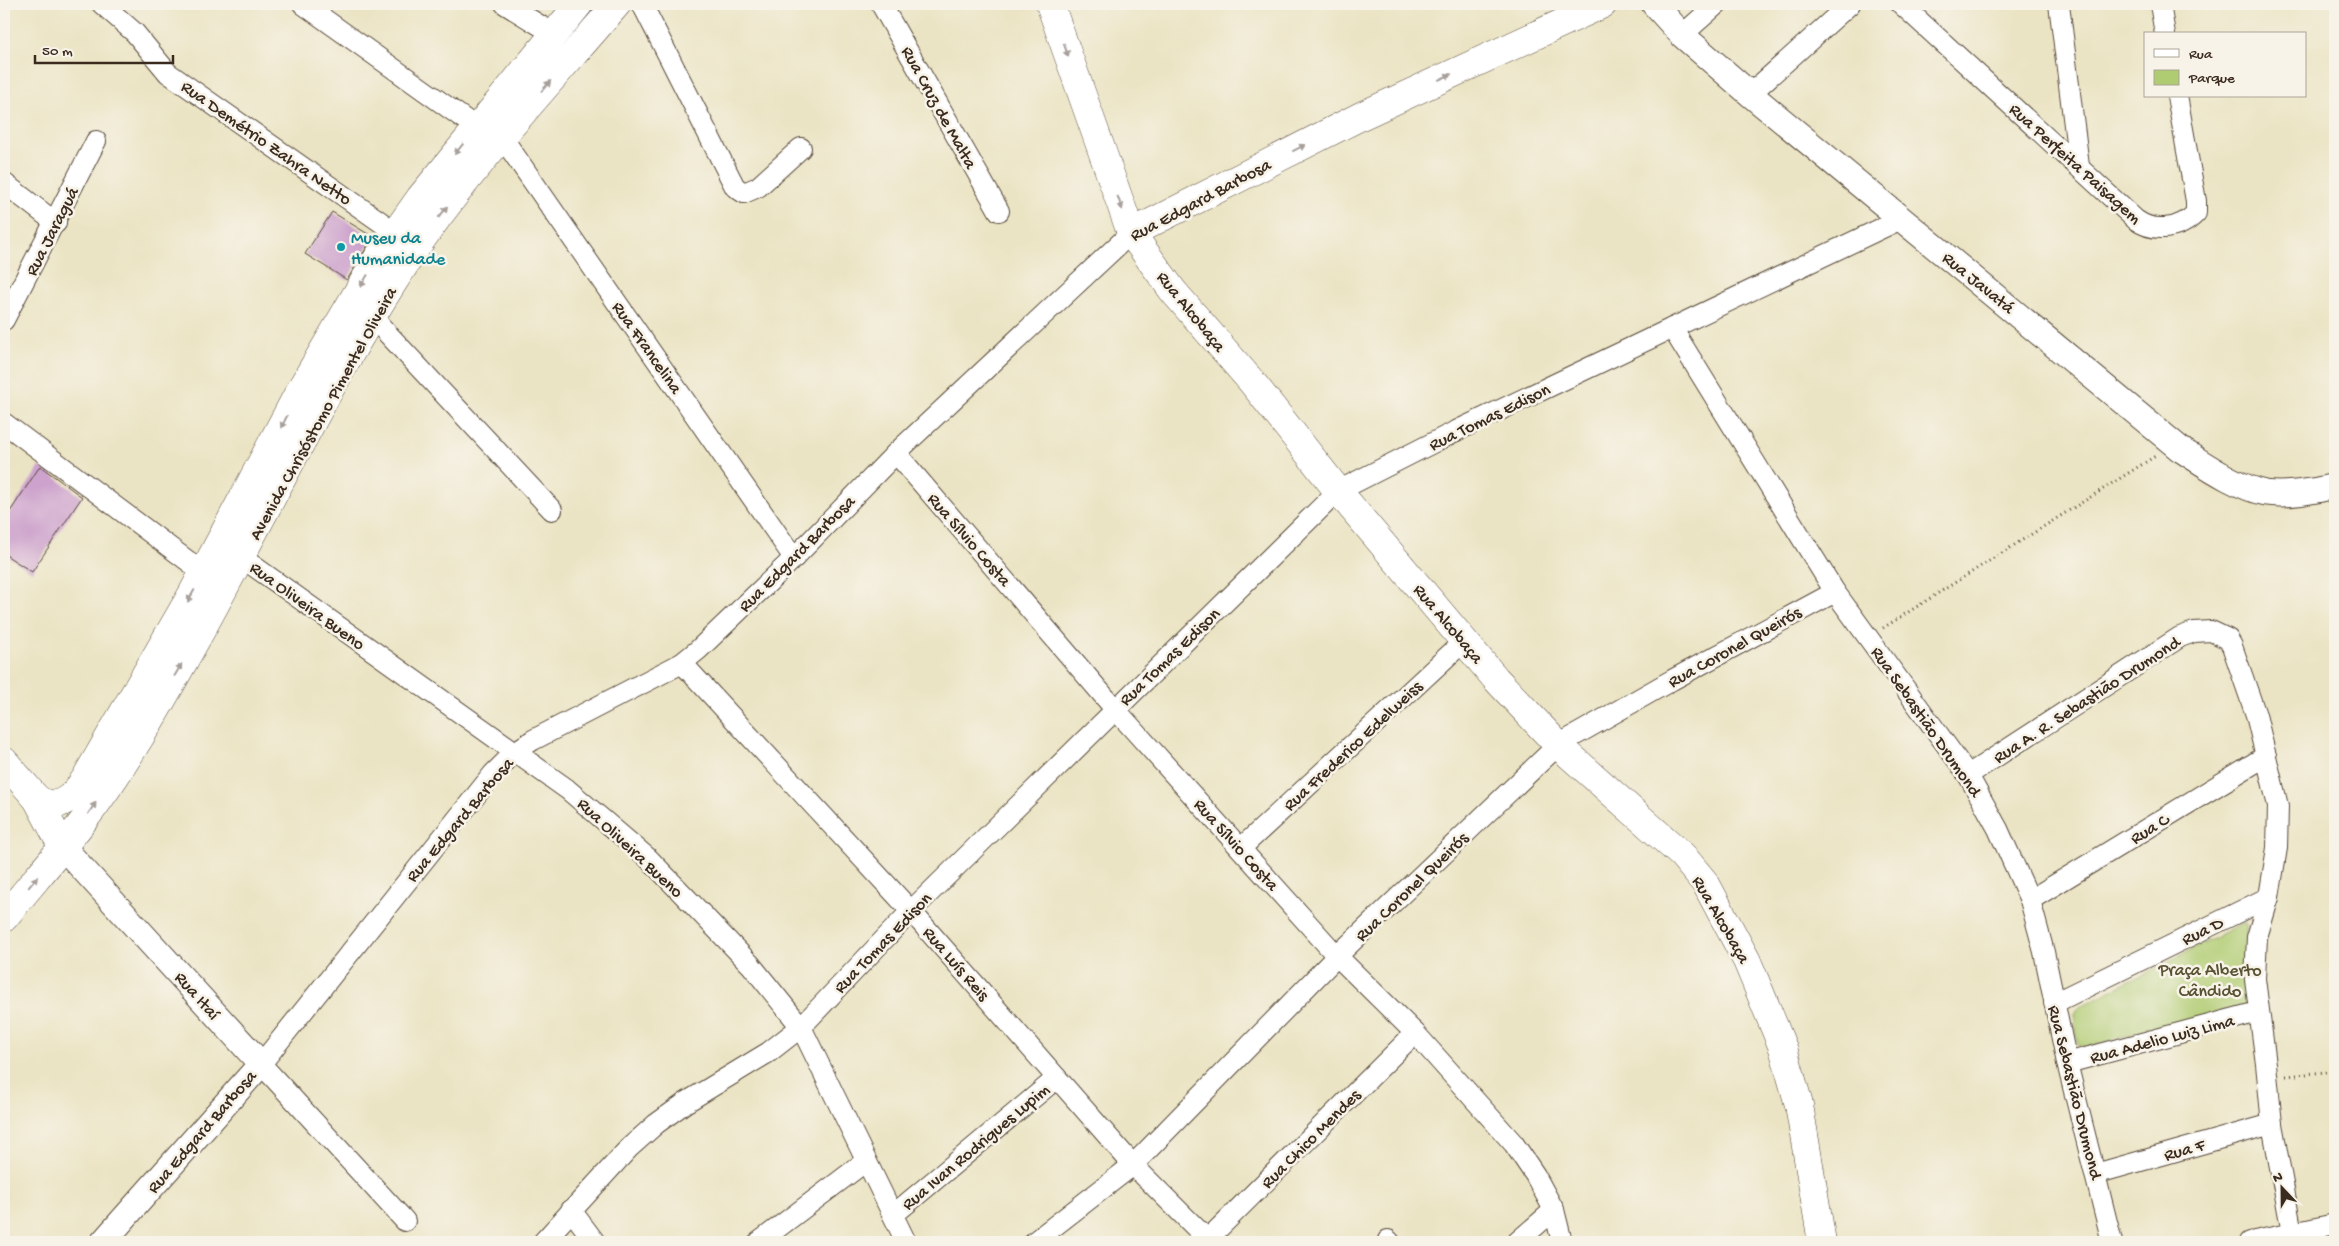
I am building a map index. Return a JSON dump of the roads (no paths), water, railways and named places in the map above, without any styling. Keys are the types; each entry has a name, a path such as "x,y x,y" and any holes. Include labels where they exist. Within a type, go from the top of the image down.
{"main road":[{"name":"Avenida Chrisóstomo Pimentel Oliveira","path":"4,918 81,824 132,749 192,646 313,421 373,318 489,133 554,34 579,4"},
{"name":"Avenida Chrisóstomo Pimentel Oliveira","path":"36,799 50,805 60,804 79,788 145,678 204,573 300,390 396,232 489,133 616,4"},
{"name":"Rua Alcobaça","path":"1050,4 1130,232 1173,291 1252,382 1338,491 1463,642 1558,745 1682,855 1706,884 1731,928 1783,1048 1799,1105 1822,1242"},
{"name":"Rua Edgard Barbosa","path":"1130,232 1361,116 1603,4"},
{"name":"Rua Itaí","path":"4,761 36,799 62,846"}],"street":[{"name":"Rua Demétrio Zahra Netto","path":"102,4 135,33 168,73 396,232"},
{"name":"Rua Francelina","path":"303,4 489,133 794,558"},
{"path":"505,4 554,34"},
{"path":"642,4 734,187 738,191 744,193 758,187 801,148"},
{"name":"Rua Cruz de Malta","path":"880,4 999,211"},
{"name":"Rua Javatá","path":"1654,4 1682,35 1750,94 1900,219 1956,262 2174,444 2225,477 2266,493 2316,492 2335,486"},
{"path":"1682,35 1717,4"},
{"path":"1750,94 1850,4"},
{"name":"Rua Perfeita Paisagem","path":"1902,4 2144,225 2156,229 2169,227 2191,218 2196,213 2196,201 2177,98"},
{"path":"2059,4 2079,166"},
{"path":"2160,4 2165,32"},
{"name":"Rua Jaraguá","path":"4,320 56,223 96,141"},
{"path":"4,183 56,223"},
{"name":"Rua Tomas Edison","path":"542,1242 656,1124 685,1102 769,1052 801,1027 911,911 1338,491 1454,432 1900,219"},
{"name":"Rua Edgard Barbosa","path":"103,1242 260,1064 493,774 515,752 533,740 682,663 794,558 896,453 1130,232"},
{"path":"373,318 552,510"},
{"name":"Rua Sebastião Drumond","path":"1672,328 1835,592 1968,775 1998,828 2030,900 2067,1063 2112,1242"},
{"path":"4,424 204,573"},
{"name":"Rua Sílvio Costa","path":"896,453 1115,709 1338,956 1415,1033 1514,1144 1535,1175 1554,1210 1562,1242"},
{"name":"Rua Oliveira Bueno","path":"241,557 574,794 648,858 751,965 801,1027 906,1242"},
{"name":"Rua Coronel Queirós","path":"1034,1242 1133,1165 1338,956 1558,745 1672,680 1835,592"},
{"name":"Rua A. R. Sebastião Drumond","path":"1968,775 2180,637 2194,632 2211,631 2228,639 2256,715 2278,806 2277,848 2269,897 2257,936 2255,957 2258,1012 2272,1124 2292,1233"},
{"name":"Rua Frederico Edelweiss","path":"1241,848 1463,642"},
{"name":"Rua Luís Reis","path":"682,663 911,911 1133,1165 1208,1242"},
{"name":"Rua C","path":"2030,900 2266,756"},
{"name":"Rua Itaí","path":"62,846 405,1221"},
{"name":"Rua D","path":"2054,1003 2269,897"},
{"name":"Rua Adelio Luiz Lima","path":"2067,1063 2258,1012"},
{"name":"Rua Chico Mendes","path":"1208,1242 1415,1033"},
{"name":"Rua Ivan Rodrigues Lupim","path":"893,1215 1057,1078"},
{"name":"Rua F","path":"2096,1174 2272,1124"},
{"path":"759,1242 866,1161"},
{"path":"571,1210 595,1242"},
{"path":"1517,1242 1554,1210"},
{"path":"2250,1242 2335,1224"}],"place":[{"name":"Museu da Humanidade","path":"341,247"}],"park label":[{"name":"Praça Alberto Cândido","path":"2210,980"}]}
